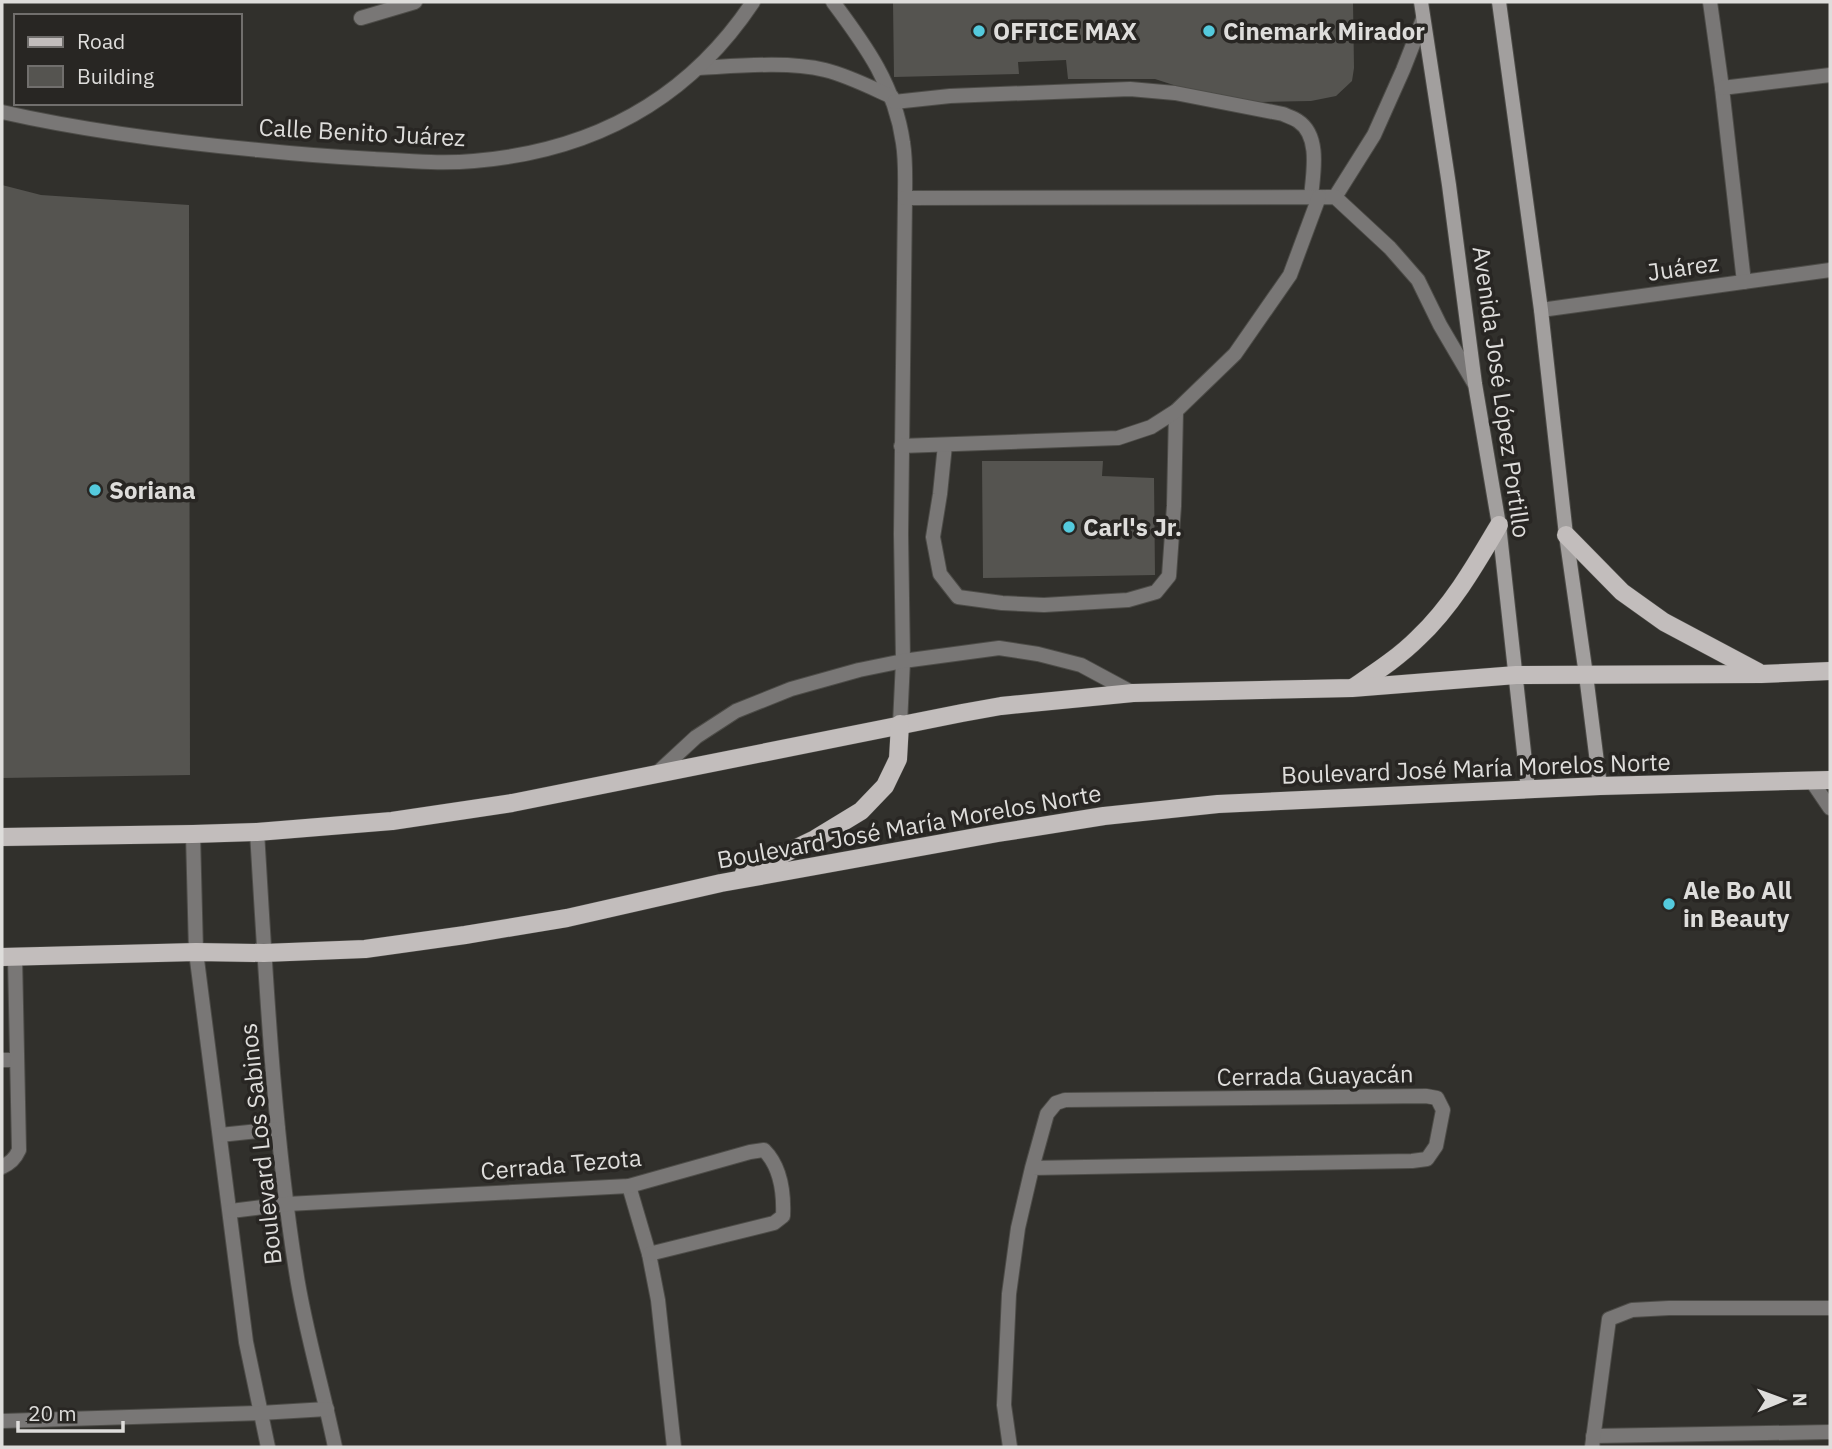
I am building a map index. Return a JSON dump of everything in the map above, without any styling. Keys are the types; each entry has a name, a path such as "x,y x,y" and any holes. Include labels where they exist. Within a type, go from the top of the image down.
{"main road":[{"name":"Avenida José López Portillo","path":"1421,2 1449,185 1475,384 1499,525 1528,789"},
{"name":"Avenida José López Portillo","path":"1499,2 1541,310 1566,535 1600,786"},
{"path":"1352,688 1392,660 1427,629 1474,568 1499,525"},
{"path":"1566,535 1622,592 1664,622 1761,674"},
{"path":"2,837 257,832 393,821 512,803 1001,706 1133,693 1352,688 1516,675 1761,674 1830,671"},
{"path":"722,883 815,839 860,811 886,786 898,759 900,724"},
{"name":"Boulevard José María Morelos Norte","path":"9,957 365,949 567,918 722,883 998,833 1104,816 1218,804 1600,786 1830,780"}],"street":[{"path":"361,18 415,2"},
{"name":"Calle Benito Juárez","path":"2,112 156,140 309,156 422,162 474,161 518,155 573,142 618,123 657,101 699,68 753,2"},
{"path":"833,2 868,49 893,99 903,143 903,661 900,724"},
{"path":"1710,2 1744,282"},
{"path":"1335,197 1374,135 1423,19"},
{"path":"699,68 753,65 824,69 855,80 893,99 1130,89 1175,93 1283,114 1299,121 1308,131 1312,143 1315,197 1290,275 1235,354 1176,411 1151,427 1118,438 901,446"},
{"path":"1722,88 1830,75"},
{"path":"905,198 1335,197 1390,248 1418,280 1440,325 1475,384"},
{"name":"Juárez","path":"1541,310 1830,270"},
{"path":"945,444 933,537 940,574 958,597 1044,605 1128,600 1156,592 1169,576 1176,411"},
{"path":"655,775 696,737 736,711 791,689 903,661 999,648 1081,665 1133,693"},
{"path":"1811,780 1830,808"},
{"name":"Boulevard Los Sabinos","path":"257,832 278,1129 287,1204 307,1329 335,1447"},
{"name":"Boulevard Los Sabinos","path":"193,834 196,952 246,1342 268,1447"},
{"path":"2,1167 16,1157 19,1150 17,1060 9,957"},
{"path":"2,1060 17,1060"},
{"name":"Cerrada Guayacán","path":"1010,1447 1004,1405 1009,1294 1018,1228 1032,1168 1047,1114 1056,1103 1065,1100 1426,1096 1437,1098 1443,1110 1436,1146 1427,1159 1032,1168"},
{"path":"220,1135 278,1129"},
{"name":"Cerrada Tezota","path":"231,1211 287,1204 629,1186 750,1152 764,1150 773,1159 784,1201 783,1216 774,1223 649,1254"},
{"path":"629,1186 649,1254 658,1300 674,1447"},
{"path":"1830,1308 1669,1308 1632,1310 1609,1319 1592,1441 1830,1432"},
{"path":"2,1421 327,1409"}],"building":[{"name":"Cinemark Mirador","path":"893,2 1353,2 1352,81 1336,96 1311,101 1260,102 1192,91 1155,79 1068,79 1066,60 1018,62 1019,74 894,77"},
{"name":"Soriana","path":"2,185 41,195 189,205 190,775 2,778"},
{"name":"Carl's Jr.","path":"982,461 1103,461 1102,476 1154,478 1155,575 983,578"}],"place":[{"name":"OFFICE MAX","path":"979,31"},
{"name":"Cinemark Mirador","path":"1209,31"},
{"name":"Soriana","path":"95,490"},
{"name":"Carl's Jr.","path":"1069,527"},
{"name":"Ale Bo All in Beauty","path":"1669,904"}]}
